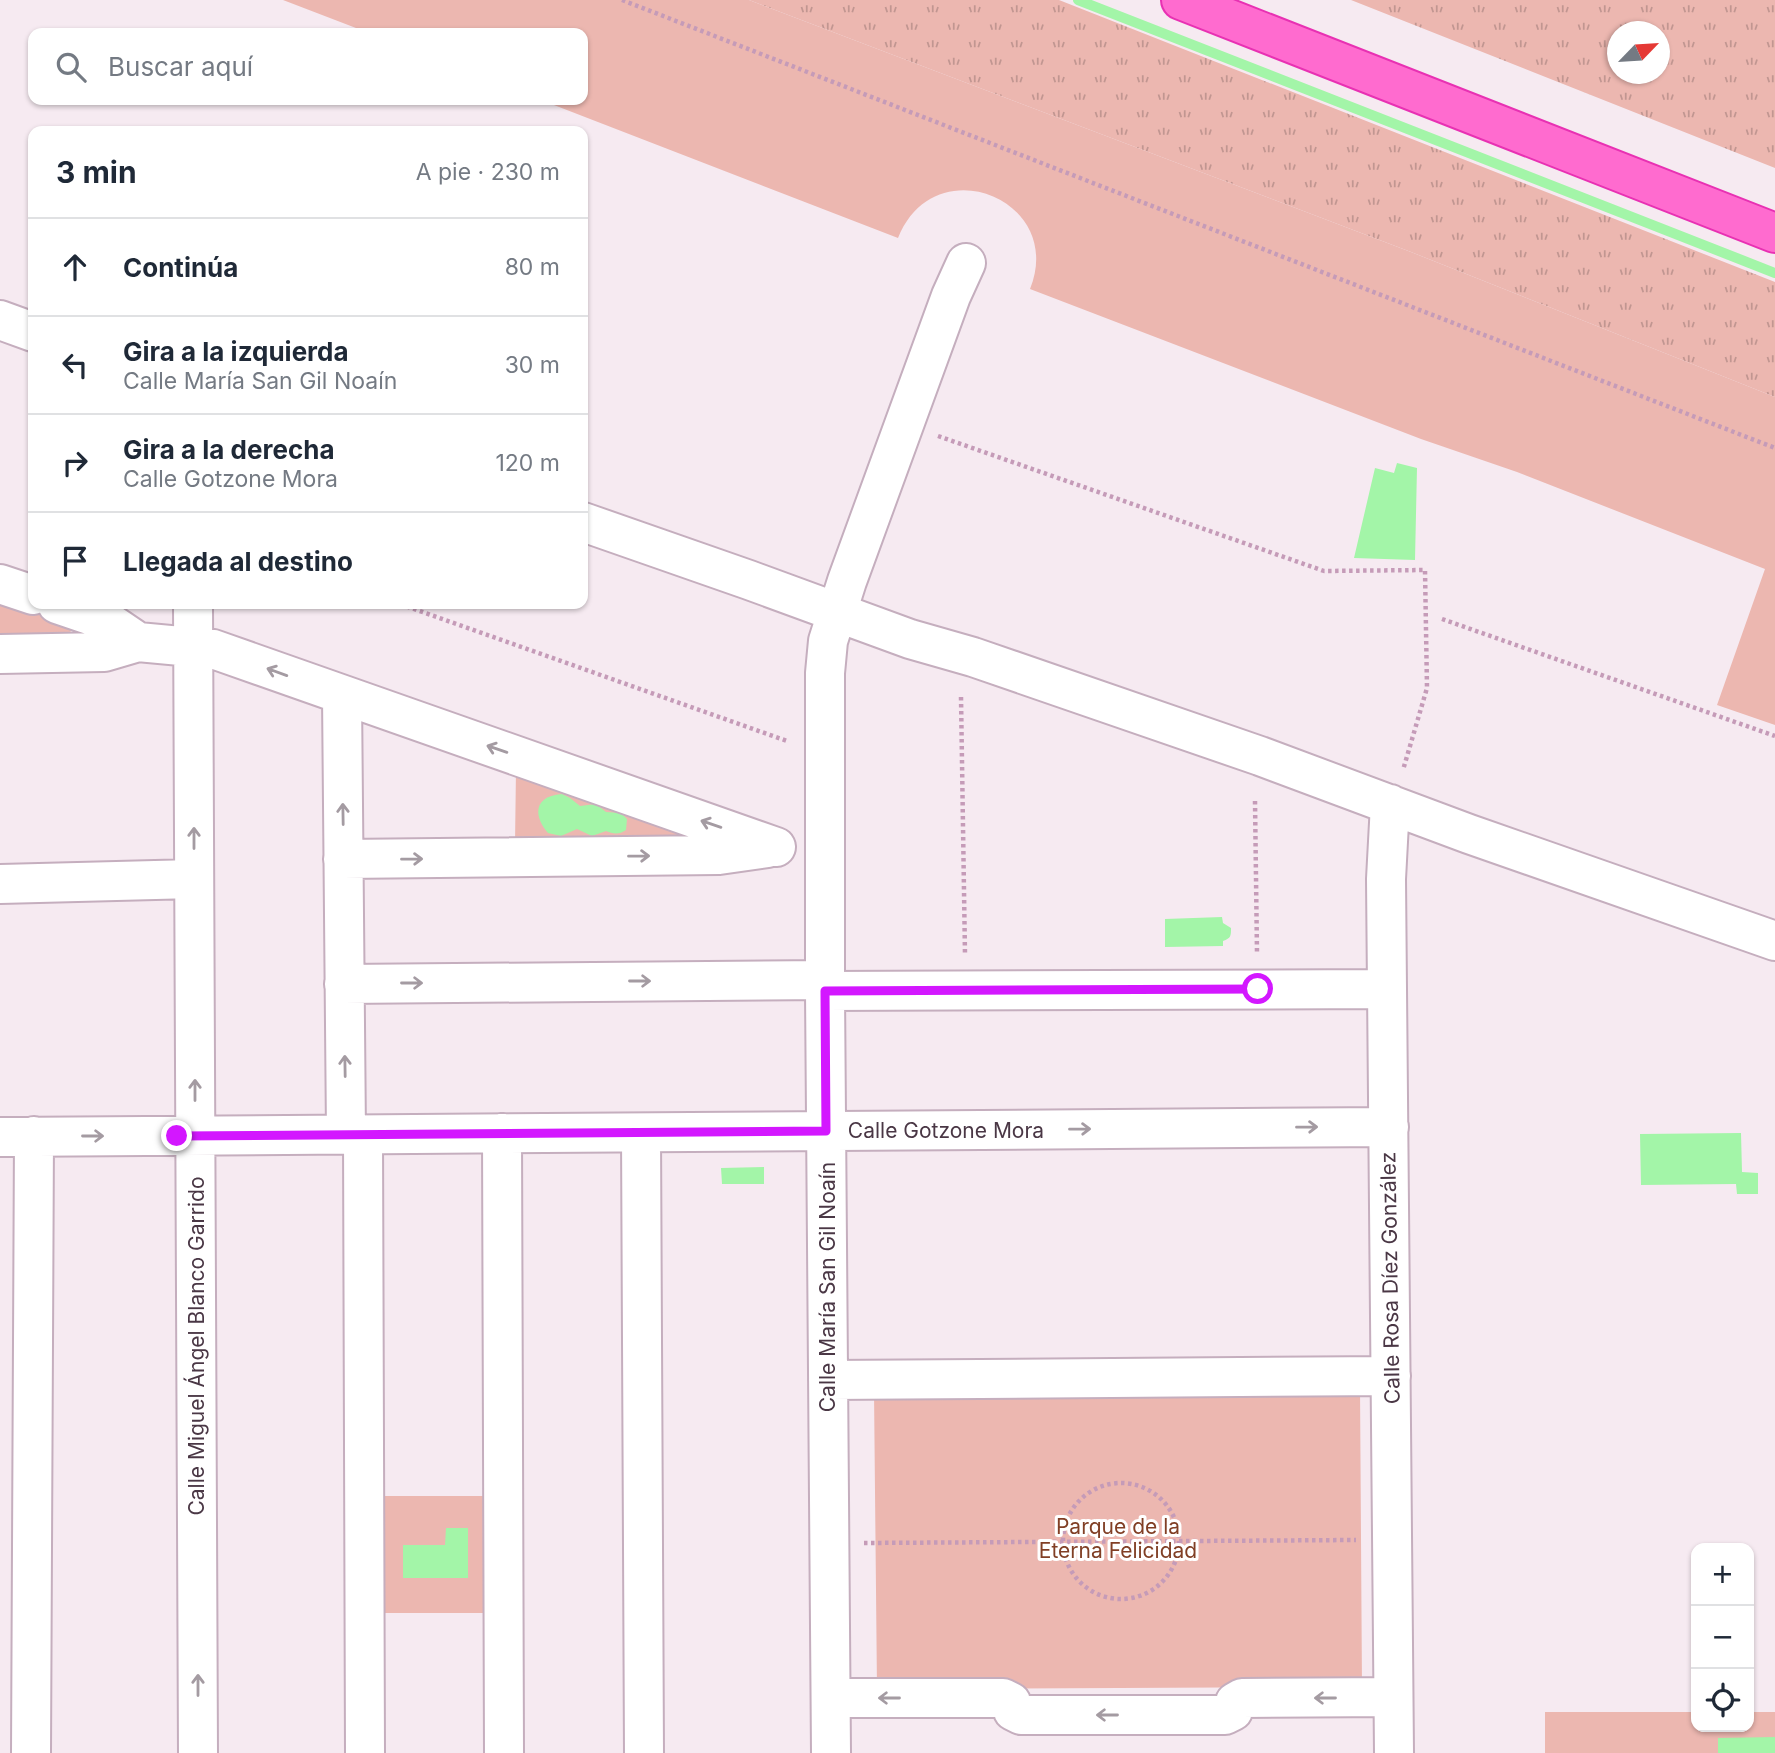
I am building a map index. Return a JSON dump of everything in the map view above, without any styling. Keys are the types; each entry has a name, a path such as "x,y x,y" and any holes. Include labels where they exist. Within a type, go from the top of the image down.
{"highway":[{"path":"1181,0 1775,233"}],"street":[{"name":"Calle María San Gil Noaín","path":"831,1753 825,673 828,641 837,612 880,487 951,296 966,263"},
{"path":"0,320 28,330"},
{"path":"588,524 910,639 973,657 1234,747 1396,787 1469,834 1775,941"},
{"path":"0,584 28,594"},
{"path":"72,609 107,621 138,642"},
{"name":"Calle Miguel Ángel Blanco Garrido","path":"193,609 198,1753"},
{"path":"0,654 104,652 138,642 213,649 776,847"},
{"path":"342,695 344,984 354,1134 365,1753"},
{"name":"Calle Rosa Díez González","path":"1394,1753 1386,879 1396,787"},
{"path":"343,859 719,855 776,847 825,847"},
{"path":"0,884 194,879"},
{"path":"344,984 825,985 966,990 1387,989"},
{"name":"Calle Gotzone Mora","path":"17,1137 1389,1127"},
{"path":"502,1133 504,1753"},
{"path":"641,1133 644,1753"},
{"path":"17,1137 32,1753"},
{"path":"828,1380 1391,1376"},
{"path":"831,1698 1003,1698 1011,1702 1013,1711 1021,1715 1225,1716 1233,1711 1235,1702 1242,1698 1393,1697"}],"path":[{"path":"622,0 1775,448"},
{"path":"935,436 1324,571 1424,570 1427,688 1396,787"},
{"path":"414,609 787,741"},
{"path":"1442,620 1775,736"},
{"path":"961,697 966,990"},
{"path":"1255,801 1258,989"},
{"path":"1121,1482 1139,1485 1168,1506 1177,1523 1179,1541 1177,1559 1156,1588 1122,1600 1104,1597 1087,1589 1074,1576 1066,1560 1063,1542 1065,1524 1073,1507 1086,1494 1103,1485 1121,1482"},
{"path":"830,1543 1392,1540"}],"green space":[{"path":"283,0 749,0 1411,252 1775,397 1775,725 1717,705 1765,569 1517,472 1421,439 1030,289 1036,257 1030,231 1014,209 991,196 966,190 939,195 916,210 898,238 554,105 588,105 588,28 356,28"},
{"path":"749,0 1059,0 1775,282 1775,397 1411,252"},
{"path":"1351,0 1775,0 1775,168"},
{"path":"0,596 28,606 28,609 38,609 73,621 69,639 0,640"},
{"path":"516,769 686,829 684,844 515,844"},
{"name":"Parque de la Eterna Felicidad","path":"1360,1387 1362,1687 877,1689 874,1391"},
{"path":"380,1496 487,1496 487,1613 381,1613"},
{"path":"1545,1712 1691,1712 1691,1732 1754,1732 1754,1712 1775,1712 1775,1753 1545,1753"}],"shaded area":[{"path":"1397,463 1417,468 1415,560 1354,558 1375,468 1394,473"},
{"path":"562,794 580,806 596,804 606,812 621,813 627,819 626,830 616,834 606,831 592,836 577,829 561,836 548,833 540,819 539,807 546,798"},
{"path":"1222,917 1223,923 1231,928 1230,936 1223,941 1223,946 1165,947 1165,919"},
{"path":"1741,1133 1742,1172 1758,1173 1758,1194 1737,1194 1736,1184 1641,1185 1640,1134"},
{"path":"764,1167 764,1184 722,1184 721,1168"},
{"path":"446,1528 468,1528 468,1578 403,1578 403,1545 445,1545"},
{"path":"1775,1737 1775,1753 1718,1753 1718,1738"}],"waterway":[{"path":"1078,0 1775,273"}],"route":[{"path":"177,1136 826,1131 825,991 1258,989"}]}
